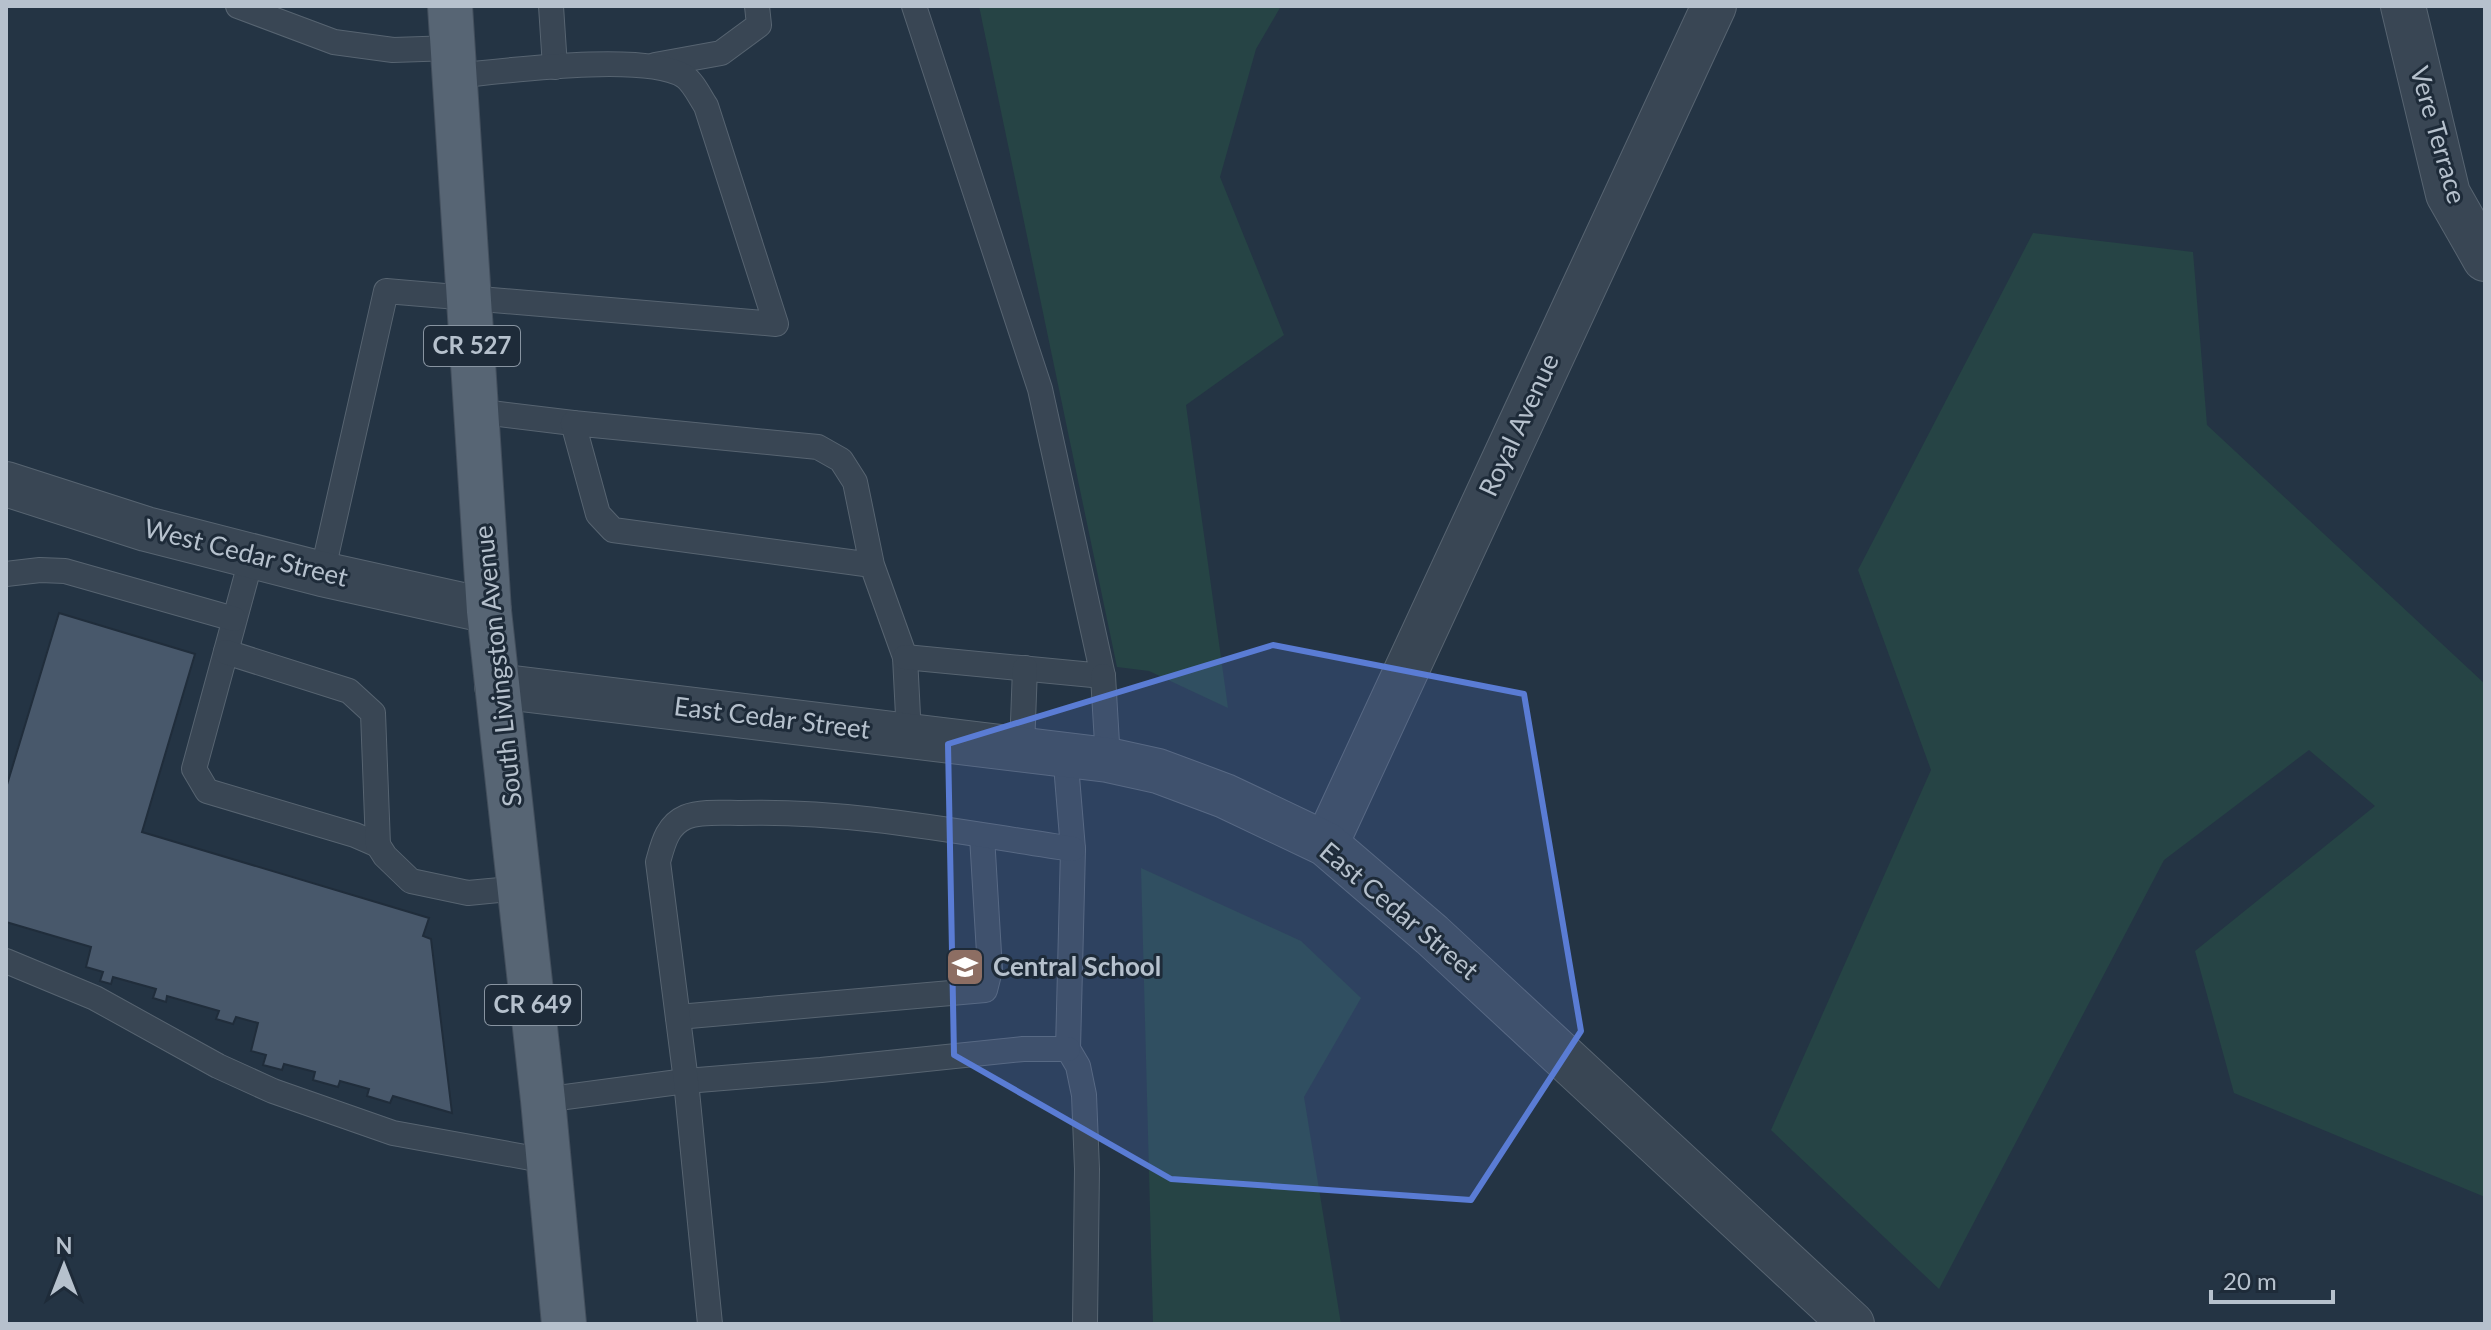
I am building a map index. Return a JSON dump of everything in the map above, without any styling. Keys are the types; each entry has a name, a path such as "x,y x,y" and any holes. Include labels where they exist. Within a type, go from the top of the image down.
{"main road":[{"name":"South Livingston Avenue","path":"453,43 489,611 521,888 564,1324"}],"street":[{"name":"Royal Avenue","path":"1326,844 1714,6"},
{"name":"Vere Terrace","path":"2403,6 2448,194 2485,259"},
{"name":"West Cedar Street","path":"6,484 146,529 322,574 489,611"},
{"name":"East Cedar Street","path":"497,686 1065,753 1158,771 1225,796 1326,844 1432,935 1852,1324"}],"lane":[{"path":"238,6 334,42 393,50 453,43 555,67 653,65 721,53 759,25 757,6"},
{"path":"551,6 555,67"},
{"path":"914,6 1040,389 1103,676 1108,760"},
{"path":"322,574 386,291 776,324 706,106 686,77 653,65"},
{"path":"475,411 818,447 841,460 855,482 872,565 905,657 909,735"},
{"path":"573,423 598,514 613,530 872,565"},
{"path":"252,556 194,769 207,791 355,835 378,845 411,881 468,893 521,888"},
{"path":"6,574 65,571 234,619"},
{"path":"226,652 349,691 373,713 378,845"},
{"path":"905,657 1103,676"},
{"path":"1022,748 1025,668"},
{"path":"1065,753 1073,849 1068,1049 1078,1066 1084,1095 1087,1169 1085,1324"},
{"path":"710,1324 686,1081 658,862 665,836 685,818 716,813 792,811 1073,849"},
{"path":"678,1017 985,990 990,970 982,836"},
{"path":"6,961 95,998 218,1066 273,1091 393,1133 547,1161"},
{"path":"543,1100 686,1081 1023,1049 1068,1049"}],"highlighted area":[{"path":"1273,645 1524,694 1581,1031 1471,1200 1171,1179 954,1055 948,744"}],"green space":[{"path":"979,6 1281,6 1256,49 1220,177 1284,335 1186,405 1228,708 1149,671 1117,667"},
{"path":"2033,233 2193,252 2207,425 2485,684 2485,1197 2234,1093 2195,951 2375,806 2309,750 2164,860 1939,1289 1771,1130 1931,770 1858,570"},
{"path":"1141,868 1301,941 1361,998 1304,1097 1341,1324 1153,1324"}],"building":[{"path":"59,613 195,654 142,832 429,918 423,936 431,939 452,1113 393,1096 390,1103 367,1096 369,1089 340,1081 338,1087 313,1080 315,1072 284,1064 282,1070 263,1065 266,1055 251,1051 258,1023 236,1017 233,1024 216,1019 219,1011 167,996 166,1002 153,998 156,989 113,977 111,984 100,981 103,972 86,967 91,947 6,922 6,788"}],"place":[{"name":"Central School","path":"965,967"}]}
